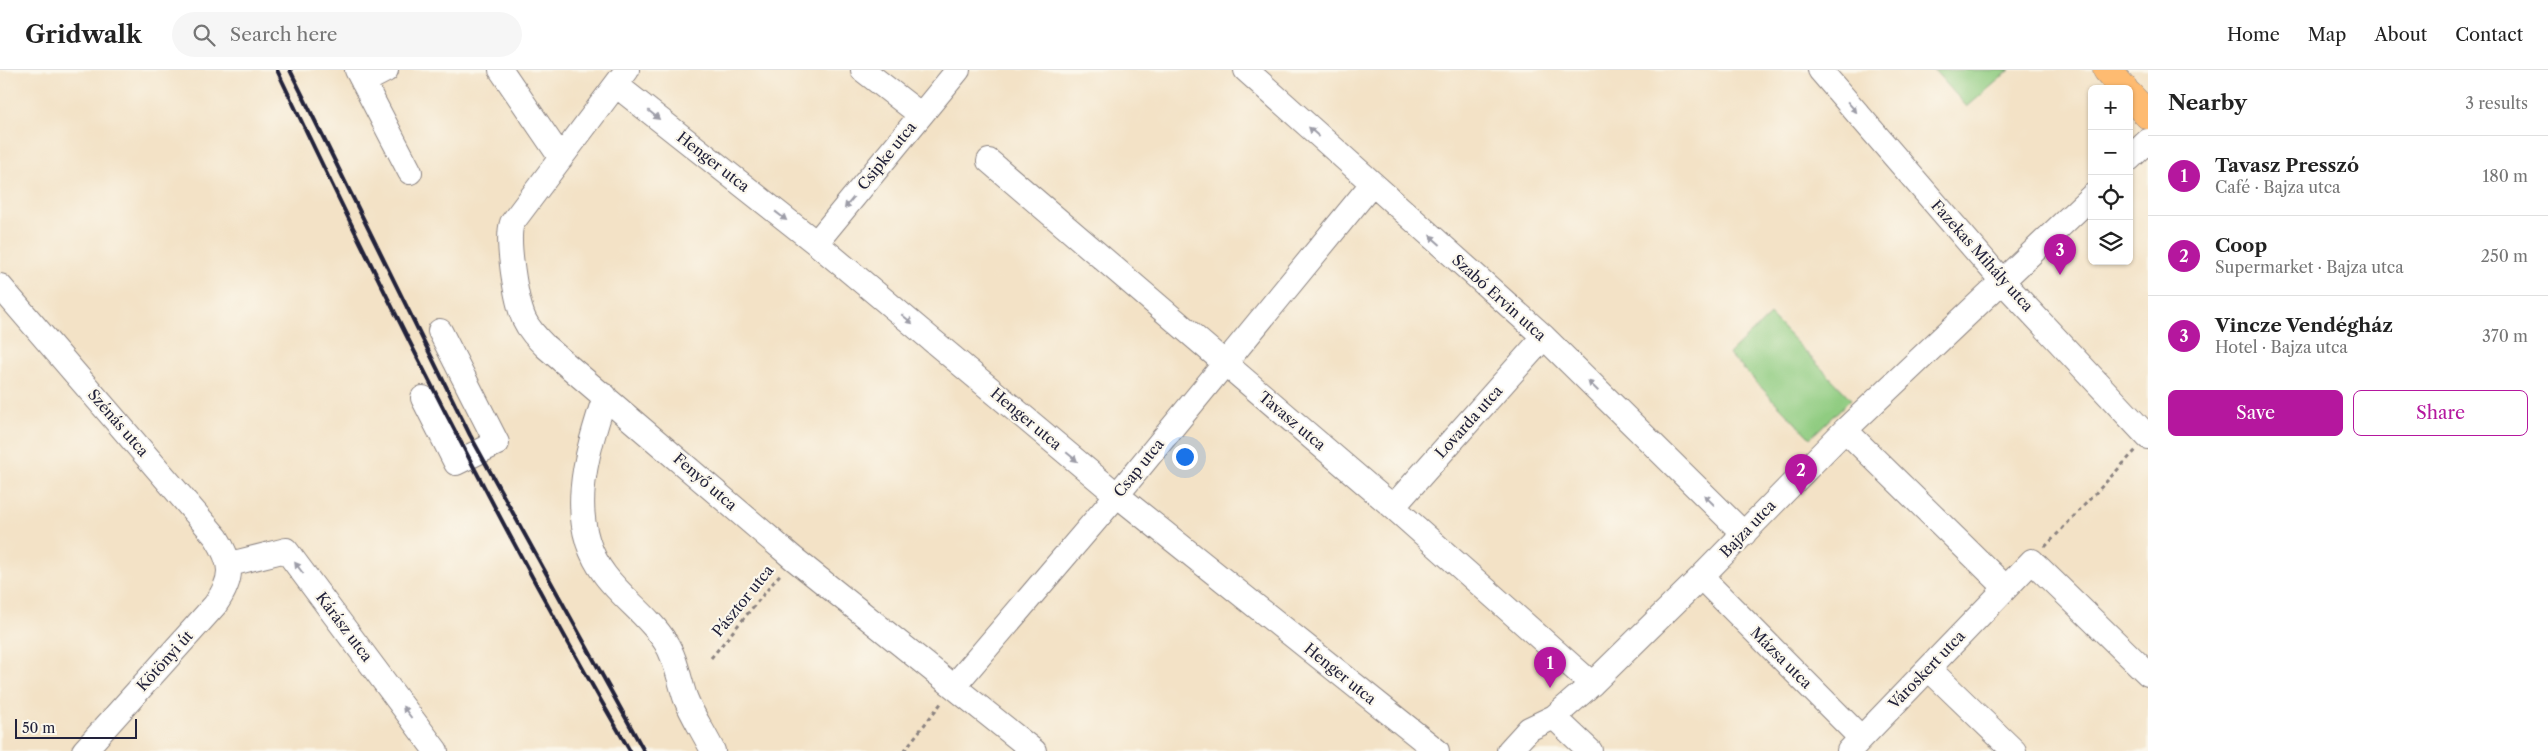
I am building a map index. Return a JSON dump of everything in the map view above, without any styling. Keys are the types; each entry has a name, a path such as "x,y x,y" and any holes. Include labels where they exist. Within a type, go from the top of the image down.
{"main road":[{"path":"2107,70 2120,85"},
{"path":"2133,99 2148,115"}],"street":[{"path":"386,70 360,76 410,172"},
{"path":"501,70 561,158"},
{"path":"863,70 921,115"},
{"name":"Csipke utca","path":"816,243 958,70"},
{"name":"Szabó Ervin utca","path":"1246,70 1544,337 1744,534"},
{"name":"Fazekas Mihály utca","path":"1820,70 2003,282 2148,437"},
{"name":"Fenyő utca","path":"622,77 512,223 509,230 520,309 531,332 546,347 793,558 1034,751"},
{"name":"Henger utca","path":"622,77 816,243 1117,495 1437,751"},
{"path":"2133,155 2148,141"},
{"name":"Tavasz utca","path":"989,161 1393,507 1592,684"},
{"name":"Csap utca","path":"954,686 1117,495 1223,363 1372,184"},
{"name":"Bajza utca","path":"1509,751 1529,729 1554,717 1592,684 1744,534 1845,430 2088,200"},
{"name":"Szénás utca","path":"0,286 216,537 227,554 230,564"},
{"path":"423,398 456,463 497,443 440,331"},
{"name":"Lovarda utca","path":"1393,507 1544,337"},
{"path":"605,396 589,445 582,492 582,518 585,534 596,562 605,575 667,644 685,698 713,751"},
{"path":"1845,430 2006,588"},
{"name":"Kárász utca","path":"230,564 286,550 436,751"},
{"path":"2032,561 2148,674"},
{"name":"Városkert utca","path":"1855,744 2032,561"},
{"name":"Kötönyi út","path":"84,751 215,605 227,583 230,564"},
{"name":"Mázsa utca","path":"1701,577 1855,744"},
{"path":"1929,669 2014,751"},
{"path":"1554,717 1590,751"}],"path":[{"path":"2032,561 2148,437"},
{"name":"Pásztor utca","path":"711,658 793,558"},
{"path":"904,751 954,686"}],"green space":[{"path":"1934,70 2010,70 1967,107"},
{"path":"1770,315 1851,399 1810,438 1729,354"}],"railway":[{"path":"277,70 360,243 446,414 536,584 630,751"},
{"path":"290,70 470,435 644,751"}],"place":[{"name":"Vincze Vendégház","path":"2060,275"},
{"name":"Coop","path":"1801,495"},
{"name":"Tavasz Presszó","path":"1550,688"}]}
